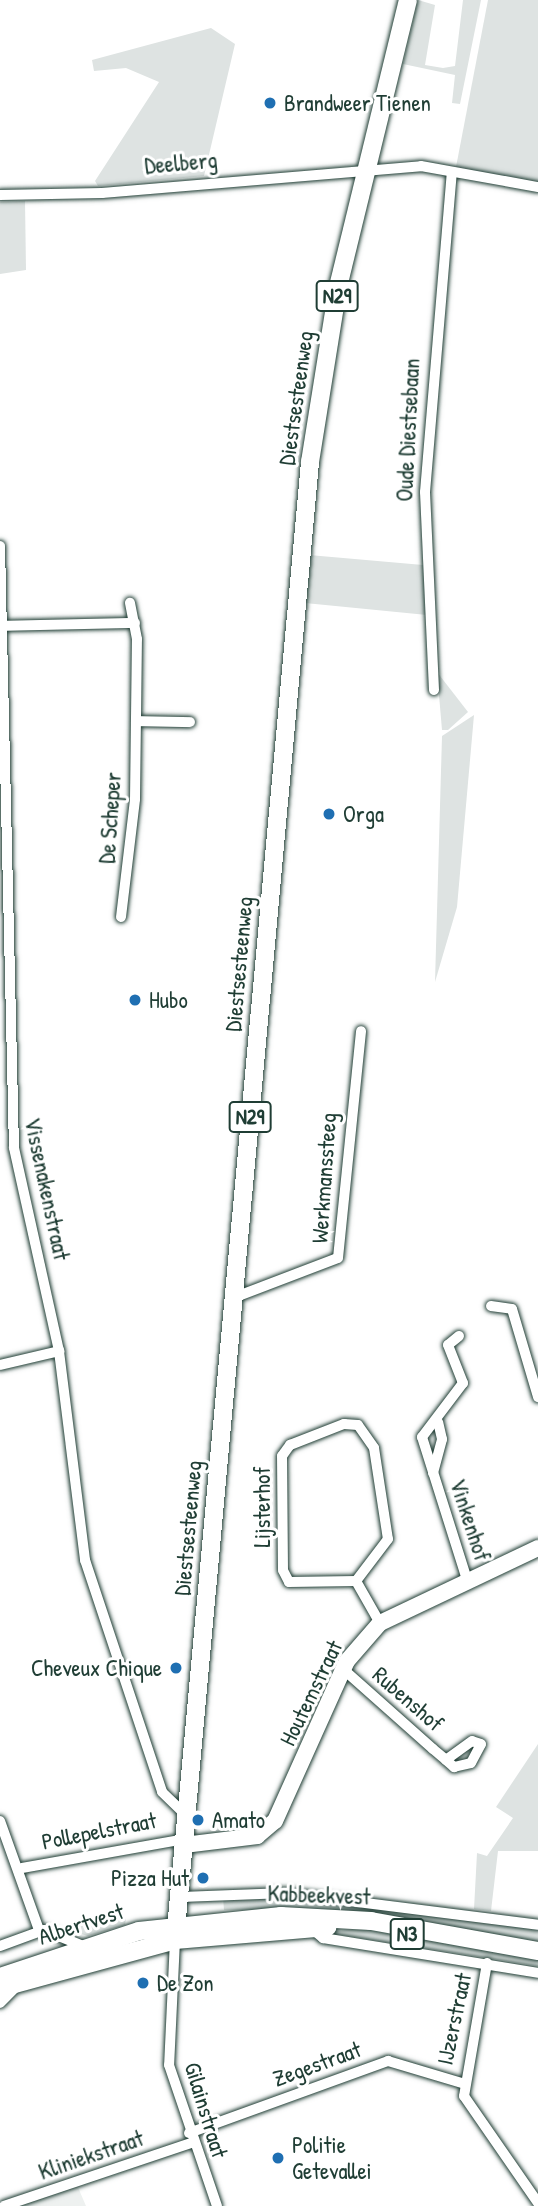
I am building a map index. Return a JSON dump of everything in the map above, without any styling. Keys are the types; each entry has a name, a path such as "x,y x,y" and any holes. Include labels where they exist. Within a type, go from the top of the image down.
{"main road":[{"name":"Diestsesteenweg","path":"177,1932 311,451 330,330 408,0"},
{"name":"Kabbeekvest","path":"177,1932 341,1917 538,1951"},
{"name":"Kabbeekvest","path":"177,1932 361,1927 538,1958"},
{"name":"Albertvest","path":"0,1977 83,1946 177,1932"},
{"name":"Albertvest","path":"9,1987 177,1932"}],"street":[{"name":"Deelberg","path":"0,195 366,173 421,166 538,187"},
{"name":"Oude Diestsebaan","path":"433,690 425,492 452,172"},
{"name":"Vissenakenstraat","path":"0,546 8,1101 59,1351 85,1560 162,1791 186,1815"},
{"name":"De Scheper","path":"121,917 132,841 136,721 135,623 130,603"},
{"path":"1,626 135,623"},
{"path":"136,721 190,722"},
{"name":"Werkmanssteeg","path":"233,1298 338,1258 361,1031"},
{"path":"491,1306 512,1309 538,1397"},
{"name":"Vinkenhof","path":"459,1336 448,1345 463,1384 438,1422 422,1437 467,1580"},
{"path":"0,1365 59,1351"},
{"name":"Vinkenhof","path":"433,1473 442,1439 438,1422"},
{"name":"Lijsterhof","path":"344,1424 358,1425 374,1448 388,1539 356,1581 289,1582 283,1570 282,1456 290,1445 344,1424"},
{"name":"Houtemstraat","path":"184,1842 257,1836 275,1821 343,1669 380,1623 538,1548"},
{"path":"356,1581 380,1623"},
{"name":"Rubenshof","path":"343,1669 446,1760"},
{"name":"Pollepelstraat","path":"0,1821 22,1868 44,1930"},
{"name":"Pollepelstraat","path":"22,1868 184,1842"},
{"name":"Kabbeekvest","path":"181,1897 286,1893 538,1925"},
{"name":"Kabbeekvest","path":"311,1928 323,1938 538,1973"},
{"path":"44,1930 83,1946"},
{"name":"Albertvest","path":"0,1946 44,1930"},
{"name":"Gilainstraat","path":"177,1932 169,2065 190,2138 217,2206"},
{"name":"IJzerstraat","path":"462,2083 487,1963"},
{"name":"Albertvest","path":"0,2003 9,1987"},
{"name":"Zegestraat","path":"190,2138 388,2061 462,2083"},
{"path":"462,2083 485,2130 538,2203"},
{"name":"Kliniekstraat","path":"4,2206 190,2138"}],"shaded area":[{"path":"418,0 435,5 425,65 443,68 455,66 463,0 481,0 460,104 452,103 455,75 403,64"},
{"path":"488,0 538,0 538,184 456,167"},
{"path":"211,28 235,44 204,176 98,186 95,181 159,82 126,68 94,71 92,60"},
{"path":"25,201 26,270 0,274 0,202"},
{"path":"309,555 423,565 427,615 305,603"},
{"path":"437,672 468,712 448,730 442,730"},
{"path":"474,715 457,907 435,982 442,736"},
{"path":"538,1744 538,1851 498,1851 491,1911 474,1909 477,1853 487,1856 513,1818 496,1807"},
{"path":"223,1897 289,1897 538,1929 538,1946 314,1909 224,1910"},
{"path":"126,1918 125,1925 88,1936 64,1929"},
{"path":"363,1929 538,1960 538,1966 322,1932"},
{"path":"77,2185 86,2206 12,2206"}],"place":[{"name":"Brandweer Tienen","path":"270,103"},
{"name":"Orga","path":"329,814"},
{"name":"Hubo","path":"135,1000"},
{"name":"Cheveux Chique","path":"176,1668"},
{"name":"Amato","path":"198,1820"},
{"name":"Pizza Hut","path":"203,1878"},
{"name":"De Zon","path":"143,1983"},
{"name":"Politie Getevallei","path":"278,2158"}]}
